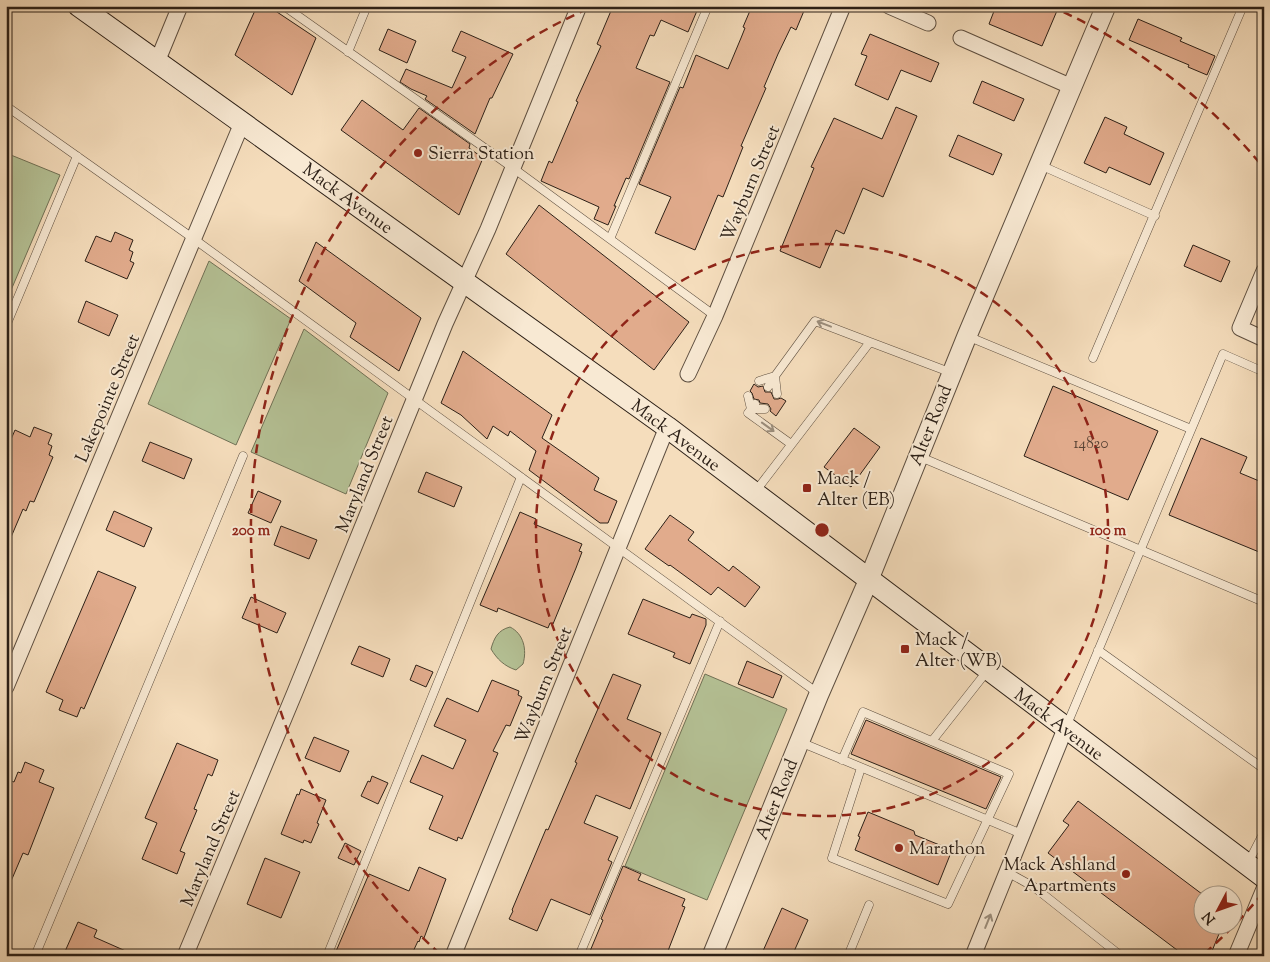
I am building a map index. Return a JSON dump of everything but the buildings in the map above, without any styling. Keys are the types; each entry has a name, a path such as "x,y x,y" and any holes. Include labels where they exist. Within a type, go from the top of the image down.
{"main road":[{"name":"Mack Avenue","path":"79,6 667,427 1256,871"}],"street":[{"path":"157,62 180,6"},
{"name":"Maryland Street","path":"185,956 414,399 513,168 579,6"},
{"name":"Wayburn Street","path":"688,374 715,316 843,6"},
{"path":"889,6 928,23"},
{"name":"Alter Road","path":"712,956 917,456 1106,6"},
{"path":"961,38 1072,87"},
{"name":"Lakepointe Street","path":"6,688 242,123"},
{"path":"1264,271 1240,328 1264,339"},
{"name":"Wayburn Street","path":"453,956 667,427"},
{"path":"973,956 1065,728"},
{"path":"1236,956 1264,889"}],"lane":[{"path":"284,6 513,168 715,316"},
{"path":"348,52 367,6"},
{"path":"610,239 708,6"},
{"path":"1093,358 1243,6"},
{"path":"6,106 194,239 819,694"},
{"path":"6,326 77,156"},
{"path":"1039,164 1155,216"},
{"path":"768,387 815,321 952,372"},
{"path":"967,336 1191,429"},
{"path":"754,494 870,342"},
{"path":"1065,728 1223,354 1264,372"},
{"path":"759,382 775,376"},
{"path":"775,376 777,394"},
{"path":"748,396 753,406 765,410"},
{"path":"753,406 748,413 791,444"},
{"path":"34,956 243,456"},
{"path":"917,456 1264,602"},
{"path":"327,956 521,477"},
{"path":"579,956 720,621"},
{"path":"1098,650 1264,769"},
{"path":"932,741 988,670"},
{"path":"842,760 864,712 1009,774 948,904 832,858 861,768"},
{"path":"799,742 1022,834"},
{"path":"1256,871 1264,832"},
{"path":"1004,879 1034,888 1121,956"},
{"path":"848,956 868,906"}],"green space":[{"path":"6,153 60,175 6,302"},
{"path":"209,261 291,319 236,445 148,404"},
{"path":"304,329 388,393 346,494 251,452"},
{"path":"510,627 519,634 525,653 523,664 516,670 501,662 491,649 497,635 502,630"},
{"path":"705,674 787,709 707,900 625,866"}],"place":[{"name":"Sierra Station","path":"418,153"},
{"name":"Mack / Alter (EB)","path":"807,488"},
{"name":"Mack / Alter (WB)","path":"905,649"},
{"name":"Marathon","path":"899,848"},
{"name":"Mack Ashland Apartments","path":"1126,874"}]}
